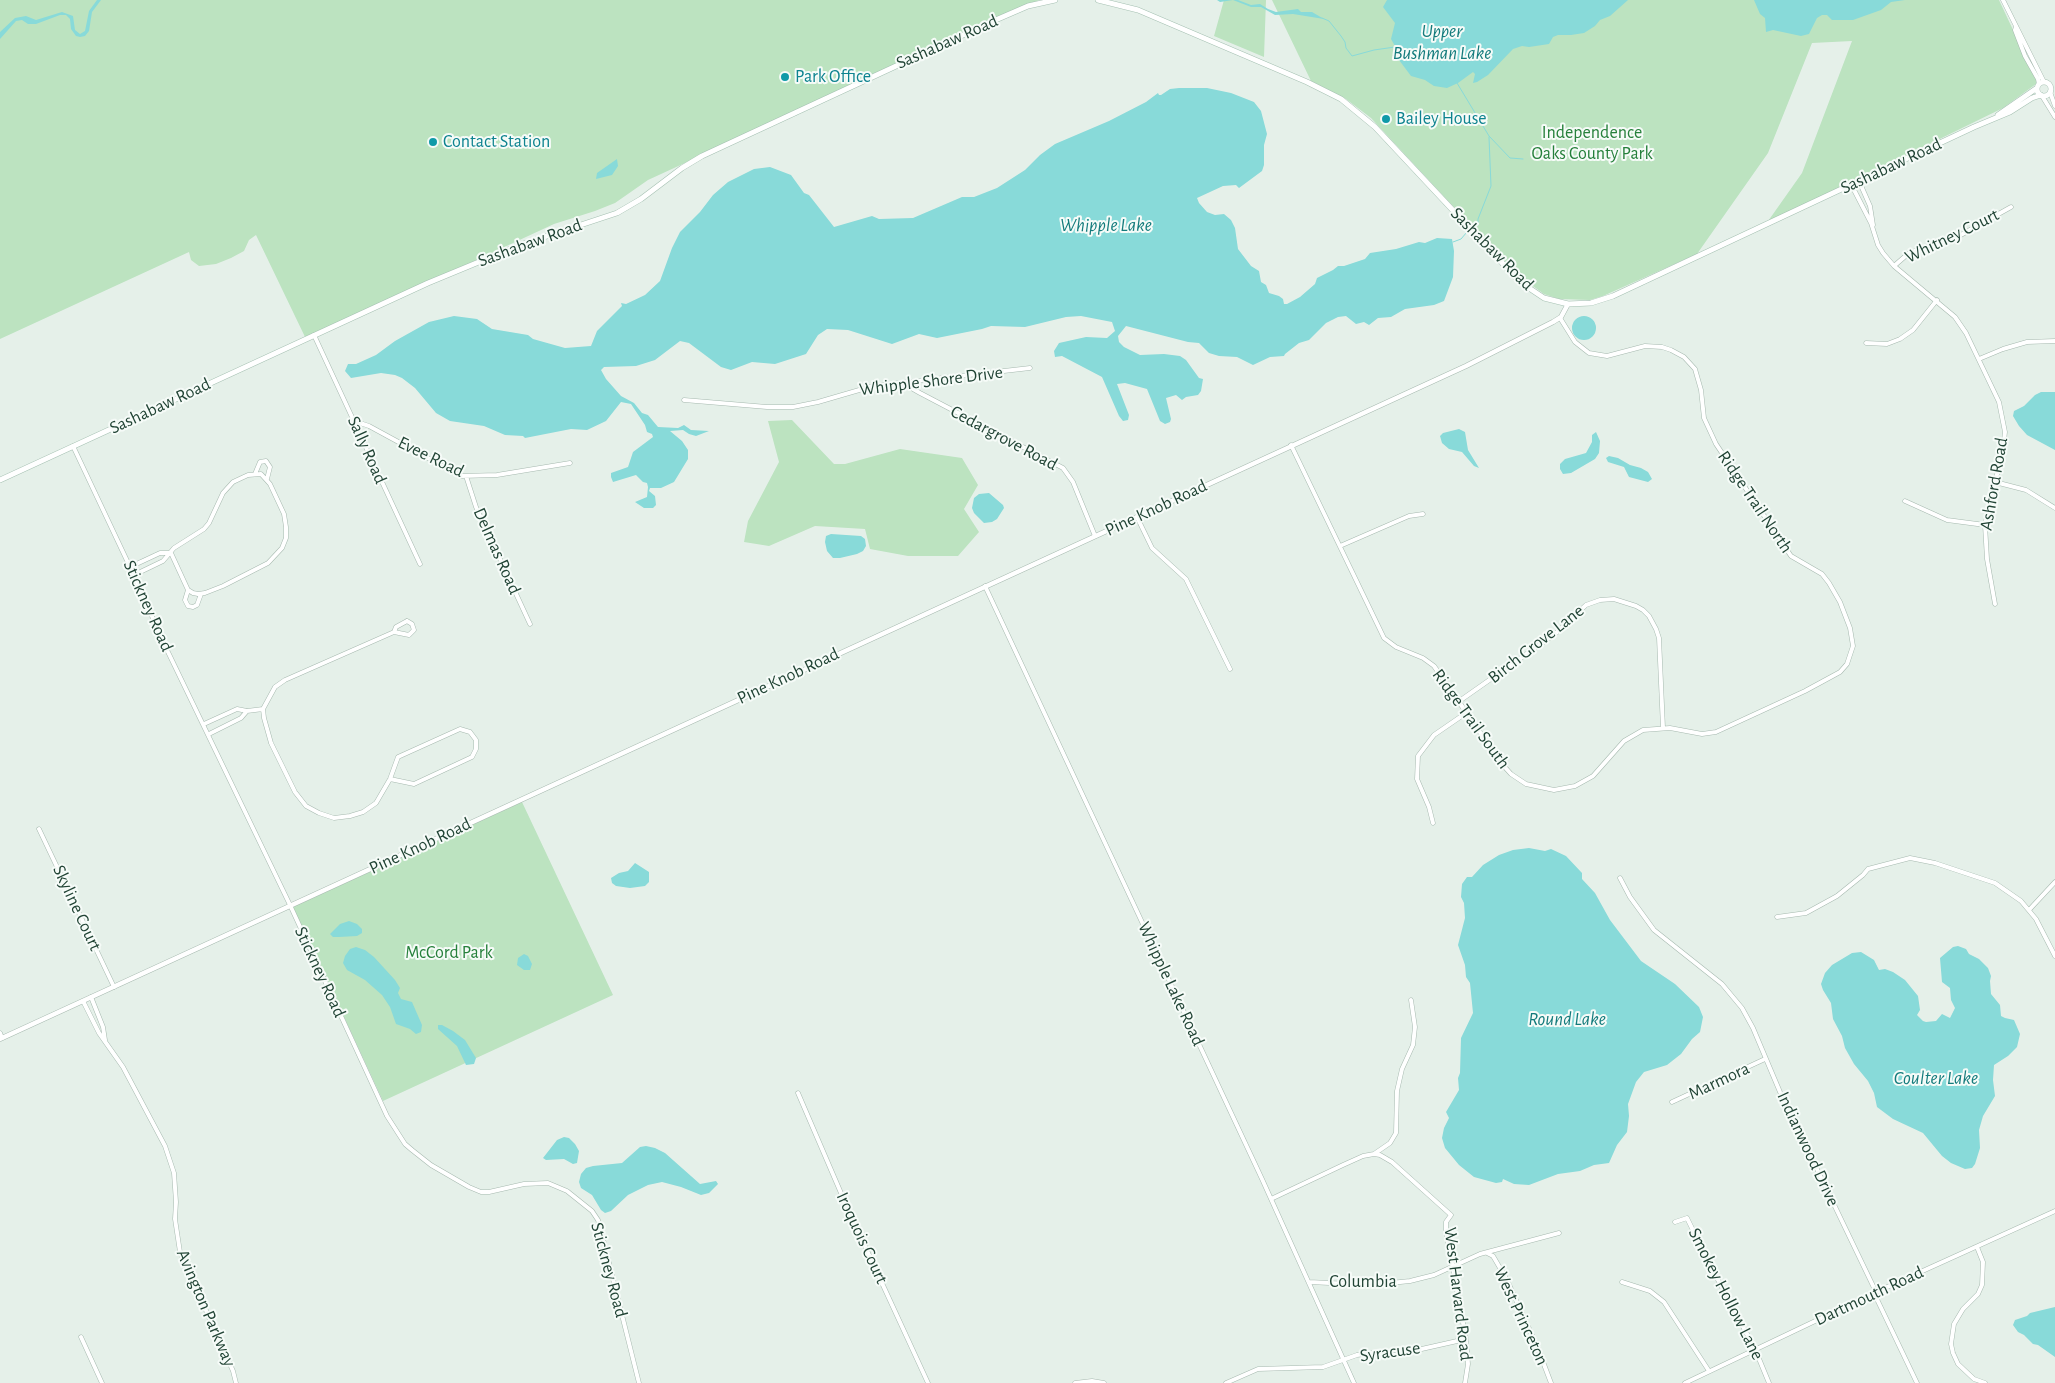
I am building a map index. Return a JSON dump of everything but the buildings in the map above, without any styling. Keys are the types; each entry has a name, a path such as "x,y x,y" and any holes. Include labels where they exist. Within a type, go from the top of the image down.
{"main road":[{"name":"Sashabaw Road","path":"0,480 428,283 505,250 616,213 640,199 682,168 702,156 1000,18 1028,6 1055,0"},
{"name":"Sashabaw Road","path":"1098,0 1138,10 1315,85 1341,99 1375,127 1520,282 1544,298 1568,304 1587,304 1609,298 1851,184 2010,112 2032,98 2052,89"},
{"name":"Sashabaw Road","path":"1996,117 2042,84 2055,79"},
{"path":"2042,95 2042,84 2052,89"}],"street":[{"path":"2003,0 2042,84"},
{"path":"2052,89 2055,106"},
{"path":"2042,95 2055,117"},
{"name":"Ashford Road","path":"1859,181 1870,206 1878,245 1894,266 1949,310 1961,325 1996,393 2005,432 2003,449 1985,525 1986,550 1995,604"},
{"name":"Ashford Road","path":"1851,184 1874,229"},
{"name":"Whitney Court","path":"1894,266 1909,253 1959,236 2011,207"},
{"path":"1866,343 1887,344 1900,339 1913,330 1937,300"},
{"path":"1560,318 1568,304"},
{"name":"Pine Knob Road","path":"1,1037 114,987 1466,366 1560,318"},
{"name":"Ridge Trail North","path":"1560,318 1575,342 1589,353 1607,356 1645,346 1662,347 1678,353 1689,362 1699,379 1704,418 1716,444 1791,556 1816,570 1829,583 1840,602 1850,628 1853,646 1847,664 1840,672 1829,679 1716,732 1702,734 1663,728"},
{"name":"Sally Road","path":"314,336 420,564"},
{"path":"1979,360 2003,349 2026,342 2055,341"},
{"name":"Whipple Shore Drive","path":"684,400 767,407 793,407 818,402 873,386 1030,368"},
{"name":"Cedargrove Road","path":"909,382 913,389 920,393 1063,468 1073,482 1095,536"},
{"name":"Evee Road","path":"356,424 360,423 369,426 466,476 497,475 570,463"},
{"name":"Ridge Trail South","path":"1291,445 1384,638 1396,647 1418,655 1429,662 1490,749 1511,774 1526,784 1544,789 1562,789 1584,782 1603,766 1624,741 1643,730 1663,728"},
{"name":"Stickney Road","path":"73,446 168,652 290,905 381,1104 405,1144 431,1165 481,1192 495,1192 524,1184 548,1183 567,1191 592,1211 598,1220 639,1383"},
{"path":"255,474 260,462 266,461 270,466 267,479"},
{"path":"134,575 164,561 170,553 204,529 212,518 223,492 228,486 242,477 255,474 261,474 267,479 280,503 286,520 286,538 276,557 254,572 201,594 188,590 170,553"},
{"name":"Delmas Road","path":"466,476 476,507 530,624"},
{"path":"1995,482 2026,490 2055,508"},
{"path":"1905,501 1938,517 1961,523 1985,525"},
{"path":"1340,546 1410,516 1423,514"},
{"path":"1137,517 1158,554 1186,579 1230,669"},
{"path":"130,567 160,553 170,553"},
{"name":"Whipple Lake Road","path":"985,586 1271,1199 1354,1383"},
{"path":"188,590 185,600 188,606 193,607 197,605 201,594"},
{"name":"Birch Grove Lane","path":"1458,702 1555,634 1586,605 1600,600 1614,599 1643,610 1649,616 1656,629 1659,638 1663,728"},
{"path":"390,779 414,784 472,757 476,749 476,740 470,732 460,729 398,757 390,779 376,803 363,812 334,818 306,806 295,792 271,743 263,709 275,687 285,680 394,632 409,635 414,630 412,624 407,621 396,627 394,632"},
{"path":"204,724 237,709 247,711 263,709"},
{"path":"209,734 241,718 247,711"},
{"path":"1433,823 1429,807 1417,779 1418,756 1434,735 1466,713"},
{"path":"222,716 226,725"},
{"name":"Skyline Court","path":"40,829 114,987"},
{"path":"1777,916 1806,914 1837,896 1868,869 1910,858 1935,863 1995,883 2021,901 2036,918 2055,956"},
{"name":"Indianwood Drive","path":"1620,878 1630,898 1654,930 1722,984 1740,1006 1753,1028 1765,1059 1917,1383"},
{"path":"2029,910 2055,882"},
{"name":"Avington Parkway","path":"91,997 103,1027 105,1040"},
{"path":"1271,1199 1356,1159 1374,1154 1390,1142 1396,1132 1397,1091 1402,1069 1413,1045 1415,1028 1411,1000"},
{"name":"Avington Parkway","path":"83,1001 98,1033 123,1067 164,1146 174,1173 175,1219 180,1252 233,1370 236,1383"},
{"name":"Marmora","path":"1672,1102 1765,1059"},
{"name":"Iroquois Court","path":"798,1093 845,1202 928,1383"},
{"name":"West Harvard Road","path":"1374,1154 1380,1155 1392,1162 1451,1215 1446,1222 1446,1231 1466,1339 1468,1364 1465,1383"},
{"name":"Dartmouth Road","path":"1684,1383 2055,1211"},
{"name":"Smokey Hollow Lane","path":"1675,1222 1687,1218 1709,1264 1755,1350 1769,1383"},
{"name":"Columbia","path":"1309,1282 1371,1285 1396,1284 1423,1278 1487,1253 1559,1232"},
{"path":"1977,1247 1983,1262 1982,1285 1978,1294 1963,1309 1954,1324 1951,1344 1958,1364 1974,1379 1985,1383"},
{"name":"West Princeton","path":"1487,1253 1493,1256 1507,1280 1552,1383"},
{"path":"1622,1282 1650,1291 1664,1302 1709,1371"},
{"path":"81,1337 102,1383"},
{"name":"Syracuse","path":"1226,1383 1258,1369 1323,1367 1366,1353 1395,1355 1466,1339"},
{"path":"1075,1383 1092,1381 1104,1383"}],"green space":[{"path":"0,0 1039,0 648,180 615,203 554,224 306,339 256,235 249,240 244,251 231,258 216,264 199,266 191,260 189,252 0,339"},
{"path":"1224,0 1266,0 1264,57 1214,36"},
{"name":"Independence Oaks County Park","path":"1272,0 1999,0 2036,79 2036,84 2003,108 1766,224 1802,173 1852,41 1812,43 1768,153 1697,254 1603,296 1590,300 1559,299 1544,294 1516,274 1371,118 1346,99 1311,81"},
{"path":"792,420 834,464 845,464 900,449 962,458 978,485 964,509 979,532 958,556 908,556 870,549 865,529 815,526 769,546 744,542 748,521 779,462 768,421"},
{"name":"McCord Park","path":"522,802 613,995 383,1101 293,907"}],"water":[{"path":"97,0 101,0 92,12 89,31 85,36 76,36 71,29 70,19 66,15 60,15 36,24 28,24 22,20 16,21 0,39 0,32 15,18 26,16 36,20 62,12 73,16 75,30 80,34 85,31 89,11"},
{"path":"1217,0 1233,0 1220,2"},
{"path":"1233,0 1251,5 1260,4 1276,12 1298,9 1301,12 1312,12 1324,19 1293,14 1275,15 1261,7 1251,7"},
{"name":"Upper Bushman Lake","path":"1387,0 1628,0 1610,16 1600,20 1595,26 1584,33 1558,35 1553,37 1549,44 1529,47 1522,46 1513,49 1488,75 1477,82 1473,83 1475,74 1473,72 1458,83 1447,88 1434,86 1425,80 1411,76 1396,56 1395,46 1391,39 1395,23 1383,7"},
{"path":"1754,0 1905,0 1891,2 1881,10 1853,20 1832,20 1827,15 1822,15 1817,18 1809,34 1801,36 1773,30 1766,32 1765,18 1760,14"},
{"name":"Whipple Lake","path":"1207,88 1231,93 1254,102 1261,111 1267,134 1262,171 1239,188 1236,185 1223,186 1197,198 1207,212 1215,215 1224,214 1231,220 1235,228 1238,249 1251,266 1259,271 1261,282 1266,285 1269,293 1279,296 1283,299 1284,304 1287,304 1300,297 1315,284 1317,278 1338,266 1344,266 1365,259 1370,253 1396,249 1419,242 1425,243 1437,238 1452,239 1454,251 1453,277 1444,301 1434,305 1405,309 1391,317 1378,318 1369,325 1364,322 1356,324 1346,316 1338,317 1326,323 1309,340 1299,343 1284,356 1270,357 1253,365 1237,357 1219,356 1209,353 1199,343 1188,342 1126,326 1118,336 1119,342 1124,347 1140,355 1164,354 1180,356 1186,360 1199,378 1203,379 1201,391 1198,395 1186,397 1182,400 1176,395 1166,398 1171,419 1170,422 1165,424 1160,421 1147,389 1125,383 1117,384 1129,415 1128,420 1123,421 1102,377 1062,356 1055,357 1054,351 1059,343 1086,337 1107,338 1115,331 1112,322 1081,316 1066,317 1025,327 991,326 937,338 919,334 892,344 848,330 827,329 818,335 806,354 775,364 752,362 731,370 721,367 689,343 680,341 655,360 636,366 604,367 601,370 606,379 621,396 634,403 658,427 678,428 684,425 691,430 709,431 696,436 683,430 670,431 682,441 688,450 688,459 674,482 661,488 650,488 649,491 655,496 656,505 653,508 644,508 635,502 647,497 647,483 643,482 636,475 613,482 611,477 611,473 628,467 633,452 653,437 652,434 647,432 645,425 631,404 621,402 606,421 587,430 571,429 525,438 523,436 505,435 484,426 450,421 436,413 415,388 395,375 381,373 351,378 345,371 348,364 356,364 376,355 395,341 429,322 454,316 477,319 492,329 528,335 533,339 565,348 591,346 597,331 622,306 621,303 626,304 645,295 660,281 680,232 700,212 713,195 728,182 754,169 770,167 791,175 834,227 872,216 879,219 913,218 962,197 974,197 997,188 1025,170 1040,155 1055,144 1109,121 1146,102 1158,93 1161,95 1170,89"},
{"path":"617,159 618,166 612,175 596,179 597,173"},
{"path":"1584,316 1592,320 1596,328 1592,336 1584,340 1576,336 1572,328 1576,320"},
{"path":"2041,392 2055,392 2055,450 2027,435 2013,416 2014,411 2024,406"},
{"path":"1459,429 1465,432 1468,450 1479,468 1474,466 1462,452 1449,449 1442,443 1440,436 1443,433"},
{"path":"1596,432 1600,441 1599,453 1595,459 1571,473 1563,474 1560,464 1565,459 1586,453 1592,442 1592,435"},
{"path":"1609,456 1641,468 1648,472 1652,479 1648,482 1629,477 1624,467 1608,462 1606,458"},
{"path":"989,493 1004,508 997,519 984,523 974,513 972,508 974,498 979,494"},
{"path":"831,534 861,536 865,539 866,546 863,551 857,554 833,558 827,551 825,542 826,536"},
{"name":"Round Lake","path":"1529,848 1545,851 1551,849 1566,856 1582,873 1582,879 1595,893 1610,920 1641,961 1675,984 1699,1007 1703,1017 1700,1032 1681,1054 1667,1065 1644,1072 1636,1082 1628,1104 1627,1132 1617,1145 1609,1163 1594,1165 1580,1171 1558,1174 1529,1185 1514,1184 1503,1179 1502,1182 1496,1183 1474,1177 1459,1165 1445,1148 1442,1138 1449,1118 1446,1112 1459,1090 1461,1038 1473,1013 1470,983 1466,977 1465,965 1458,945 1465,918 1464,903 1461,897 1462,884 1467,877 1472,877 1483,865 1499,855 1513,850"},
{"path":"635,863 649,872 649,882 645,886 630,888 616,886 612,883 611,878 619,873 628,871"},
{"path":"349,921 357,924 362,929 362,933 357,936 339,937 333,937 330,934 340,924"},
{"name":"Coulter Lake","path":"1958,946 1966,949 1969,954 1979,959 1988,968 1991,976 1991,994 2000,1005 2001,1016 2014,1020 2020,1034 2017,1047 2008,1056 1994,1065 1995,1096 1983,1116 1979,1130 1980,1148 1975,1164 1972,1168 1965,1169 1951,1163 1942,1156 1923,1133 1893,1119 1877,1107 1874,1093 1868,1081 1854,1064 1845,1048 1842,1036 1833,1019 1831,1003 1821,984 1825,973 1832,965 1852,953 1861,952 1874,960 1879,970 1885,969 1893,972 1905,980 1918,996 1920,1010 1917,1015 1923,1021 1936,1021 1942,1014 1950,1018 1955,1008 1951,1000 1950,988 1942,982 1940,958 1953,947"},
{"path":"356,947 365,950 374,957 395,980 400,988 398,993 401,999 412,1002 422,1025 421,1032 416,1034 410,1029 396,1024 390,1007 382,995 365,980 347,970 343,963 345,956 350,949"},
{"path":"524,954 528,956 532,964 530,970 524,970 517,965 518,958"},
{"path":"438,1025 442,1025 465,1040 476,1058 474,1064 466,1065 457,1046 438,1029"},
{"path":"564,1137 569,1138 579,1151 577,1163 573,1164 564,1159 546,1160 543,1158 557,1140"},
{"path":"646,1146 665,1153 700,1184 716,1181 718,1184 709,1193 701,1195 662,1182 648,1185 628,1195 611,1211 605,1213 592,1195 581,1188 579,1182 581,1174 586,1168 593,1166 622,1163 640,1147"},
{"path":"2055,1307 2055,1357 2038,1345 2033,1344 2018,1332 2013,1325 2015,1320 2030,1313"}],"waterway":[{"path":"1322,18 1329,21 1341,36 1352,56 1395,47"},
{"path":"1457,83 1489,136 1510,158 1523,159"},
{"path":"1476,226 1478,225 1478,219 1491,186 1489,137"},
{"path":"1453,242 1461,239 1467,232"}],"place":[{"name":"Park Office","path":"785,77"},
{"name":"Bailey House","path":"1386,119"},
{"name":"Contact Station","path":"433,142"}]}
